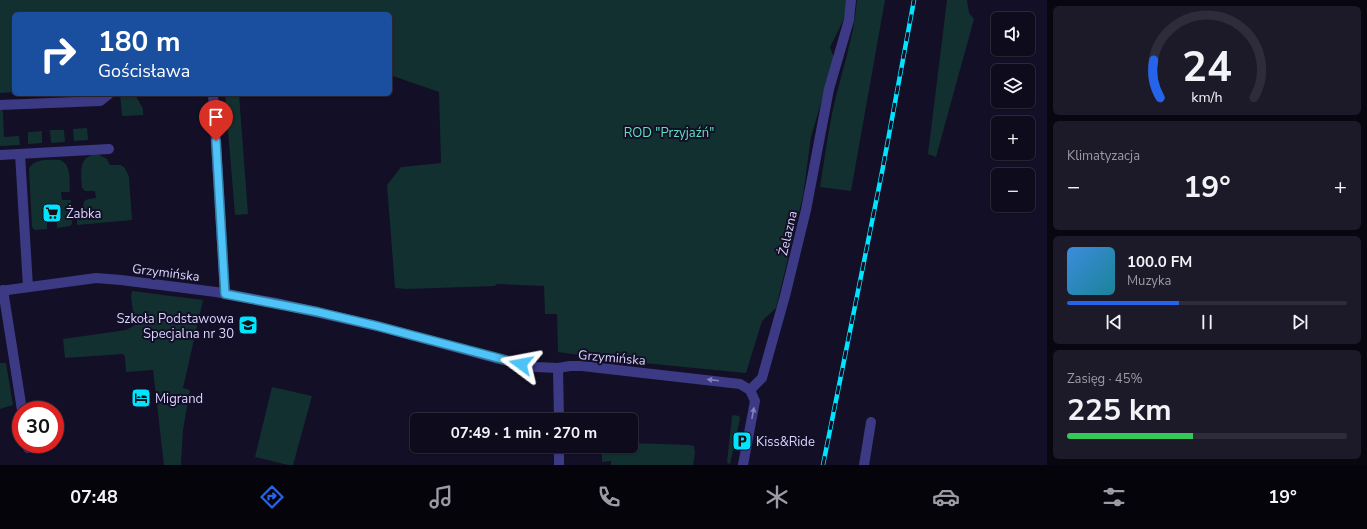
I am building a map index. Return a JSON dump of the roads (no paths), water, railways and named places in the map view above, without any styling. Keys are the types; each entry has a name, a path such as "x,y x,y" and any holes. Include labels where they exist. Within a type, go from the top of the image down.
{"street":[{"name":"Żelazna","path":"750,390 762,378 785,296 806,210 830,89 849,20 851,0"},
{"path":"0,105 100,101 106,96"},
{"path":"213,96 225,294"},
{"path":"0,155 109,149"},
{"path":"20,154 28,287"},
{"name":"Grzymińska","path":"1,290 104,278 225,294 318,312 521,364 543,368 582,366 737,383 750,390"},
{"path":"1,290 20,401"},
{"path":"558,368 559,413"},
{"path":"743,465 755,406 754,398 750,390"},
{"path":"864,465 871,422"},
{"path":"559,453 559,465"}],"railway":[{"path":"823,465 883,167 914,0"}],"place":[{"name":"Żabka","path":"52,213"},
{"name":"Szkoła Podstawowa Specjalna nr 30","path":"248,325"},
{"name":"Migrand","path":"141,398"},
{"name":"Kiss&Ride","path":"742,441"}],"park label":[{"name":"ROD \"Przyjaźń\"","path":"669,132"}]}
